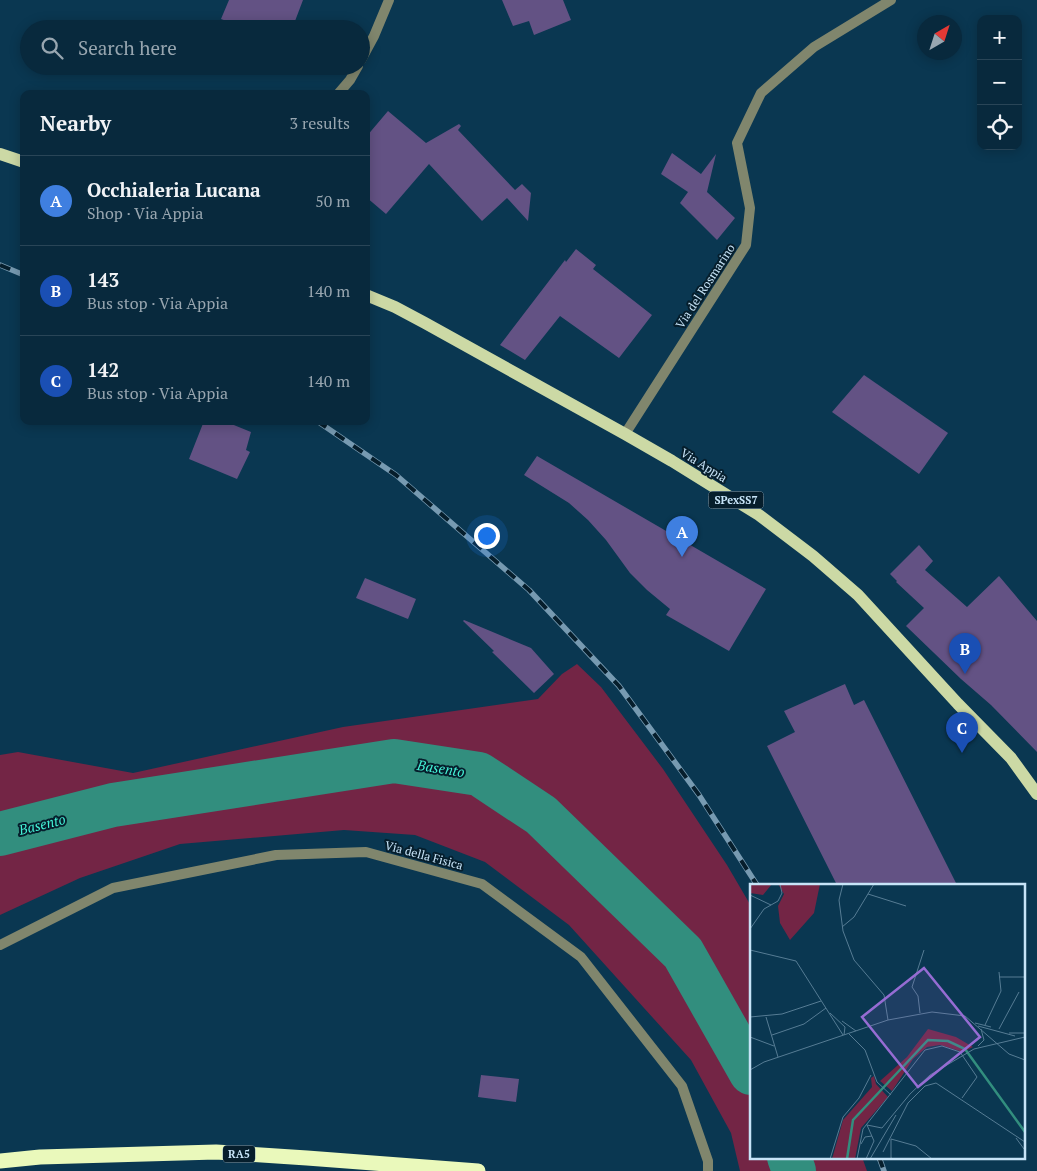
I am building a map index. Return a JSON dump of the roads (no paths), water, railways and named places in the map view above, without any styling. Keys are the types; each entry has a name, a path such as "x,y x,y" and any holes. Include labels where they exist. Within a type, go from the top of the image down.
{"highway":[{"name":"RA5","path":"0,1161 40,1157 216,1152 478,1171"}],"main road":[{"path":"0,154 20,161"},
{"name":"Via Appia","path":"370,297 425,323 624,434 759,515 813,556 865,602 958,704 1011,758 1037,794"}],"street":[{"path":"370,43 389,0"},
{"name":"Via del Rosmarino","path":"624,434 746,245 750,208 737,143 761,93 814,47 891,0"},
{"path":"341,90 353,75"},
{"name":"Via della Fisica","path":"0,945 113,888 276,855 366,852 482,884 581,957 682,1086 708,1161 708,1171"}],"waterway":[{"name":"Basento","path":"0,834 113,805 394,761 479,774 541,815 683,953 750,1071"},
{"name":"Basento","path":"789,1158 794,1171"}],"railway":[{"path":"0,265 20,273"},
{"path":"323,425 396,475 529,590 619,686 699,795 756,884"},
{"path":"879,1158 884,1171"}],"place":[{"name":"Occhialeria Lucana","path":"682,557"},
{"name":"143","path":"965,674"},
{"name":"142","path":"962,753"}]}
